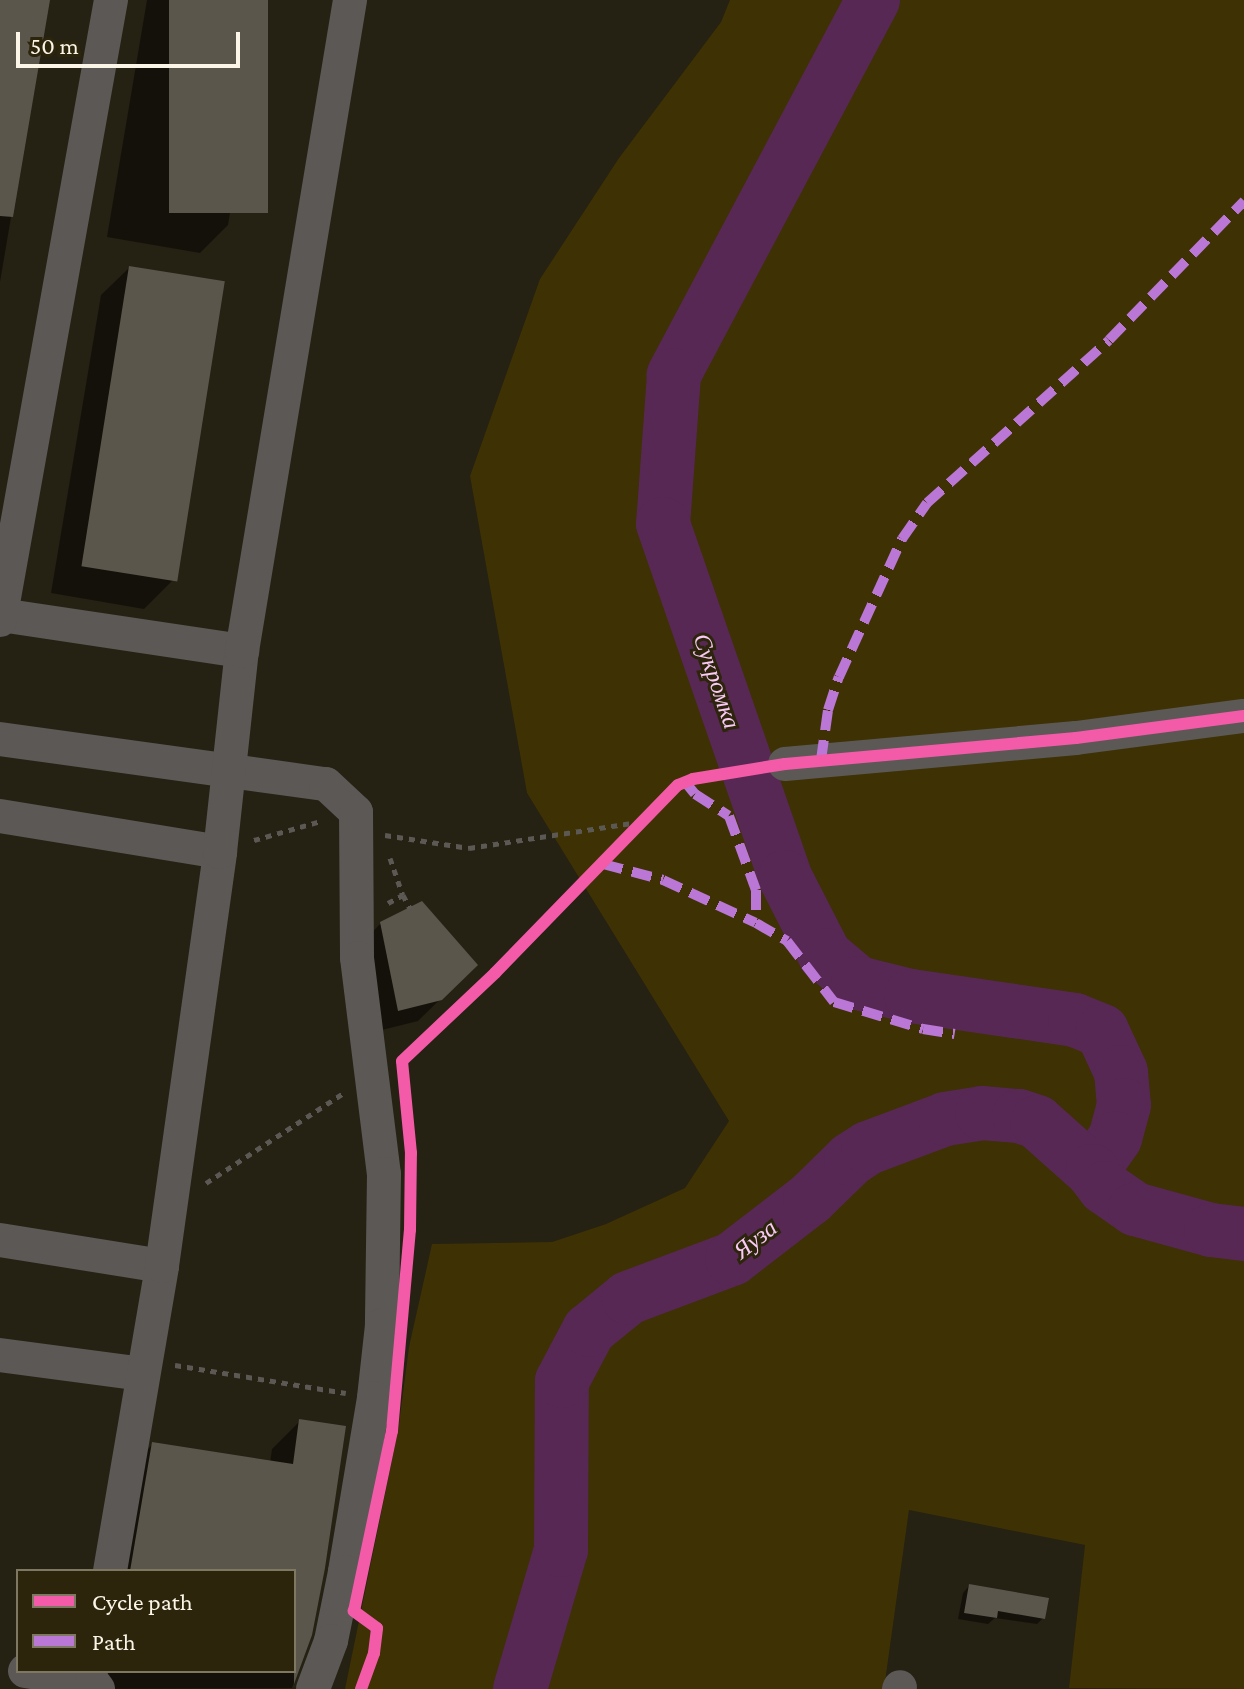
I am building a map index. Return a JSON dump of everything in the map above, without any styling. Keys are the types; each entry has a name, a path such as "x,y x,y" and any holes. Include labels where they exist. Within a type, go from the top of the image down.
{"lane":[{"path":"111,0 0,617 242,651"},
{"path":"110,1569 156,1369 162,1266 232,847 230,770 242,651 350,0"},
{"path":"785,764 1076,738 1244,716"},
{"path":"0,739 326,784 356,812 357,958 384,1174 386,1251 374,1398 340,1600 331,1641 313,1689"},
{"path":"0,816 232,847"},
{"path":"0,1240 162,1266"},
{"path":"0,1355 156,1369"},
{"path":"40,1673 94,1680"}],"path":[{"path":"232,847 356,812"},
{"path":"403,895 382,834 469,848 645,821"},
{"path":"195,1190 372,1075"},
{"path":"156,1369 374,1398"}],"shaded area":[{"path":"730,0 1244,0 1244,1689 1069,1688 1085,1545 909,1510 884,1689 345,1689 398,1431 409,1347 432,1244 552,1242 606,1224 685,1188 729,1121 527,793 470,476 540,279 619,158 721,22"}],"building":[{"path":"0,0 50,0 13,217 0,216"},
{"path":"169,0 268,0 268,213 169,213"},
{"path":"129,266 225,281 177,581 81,566"},
{"path":"422,901 478,965 442,1000 398,1011 380,922"},
{"path":"299,1419 346,1426 312,1635 294,1684 296,1569 130,1569 152,1442 293,1464"},
{"path":"969,1584 1049,1598 1045,1619 998,1611 997,1618 964,1613"}],"waterway":[{"name":"Сукромка","path":"873,0 674,375 663,524 785,877 825,955 858,983 911,996 1075,1020 1102,1031 1121,1072 1124,1105 1115,1138 1092,1171"},
{"name":"Яуза","path":"520,1689 561,1550 562,1381 589,1330 628,1298 732,1259 810,1199 851,1159 868,1148 945,1119 982,1113 1019,1116 1037,1122 1092,1171 1105,1188 1135,1209 1211,1230 1244,1234"}],"marked path":[{"path":"821,760 828,710 839,677 902,539 927,503 1109,340 1244,201"},
{"path":"686,783 695,794 729,816 756,890 756,923"},
{"path":"603,864 663,880 756,923 787,941 834,1002 923,1029 955,1034"}],"cycle path":[{"path":"361,1689 374,1653 377,1628 354,1611 392,1431 410,1230 411,1153 402,1061 495,973 678,785 693,779 785,764 1076,738 1244,716"}]}
